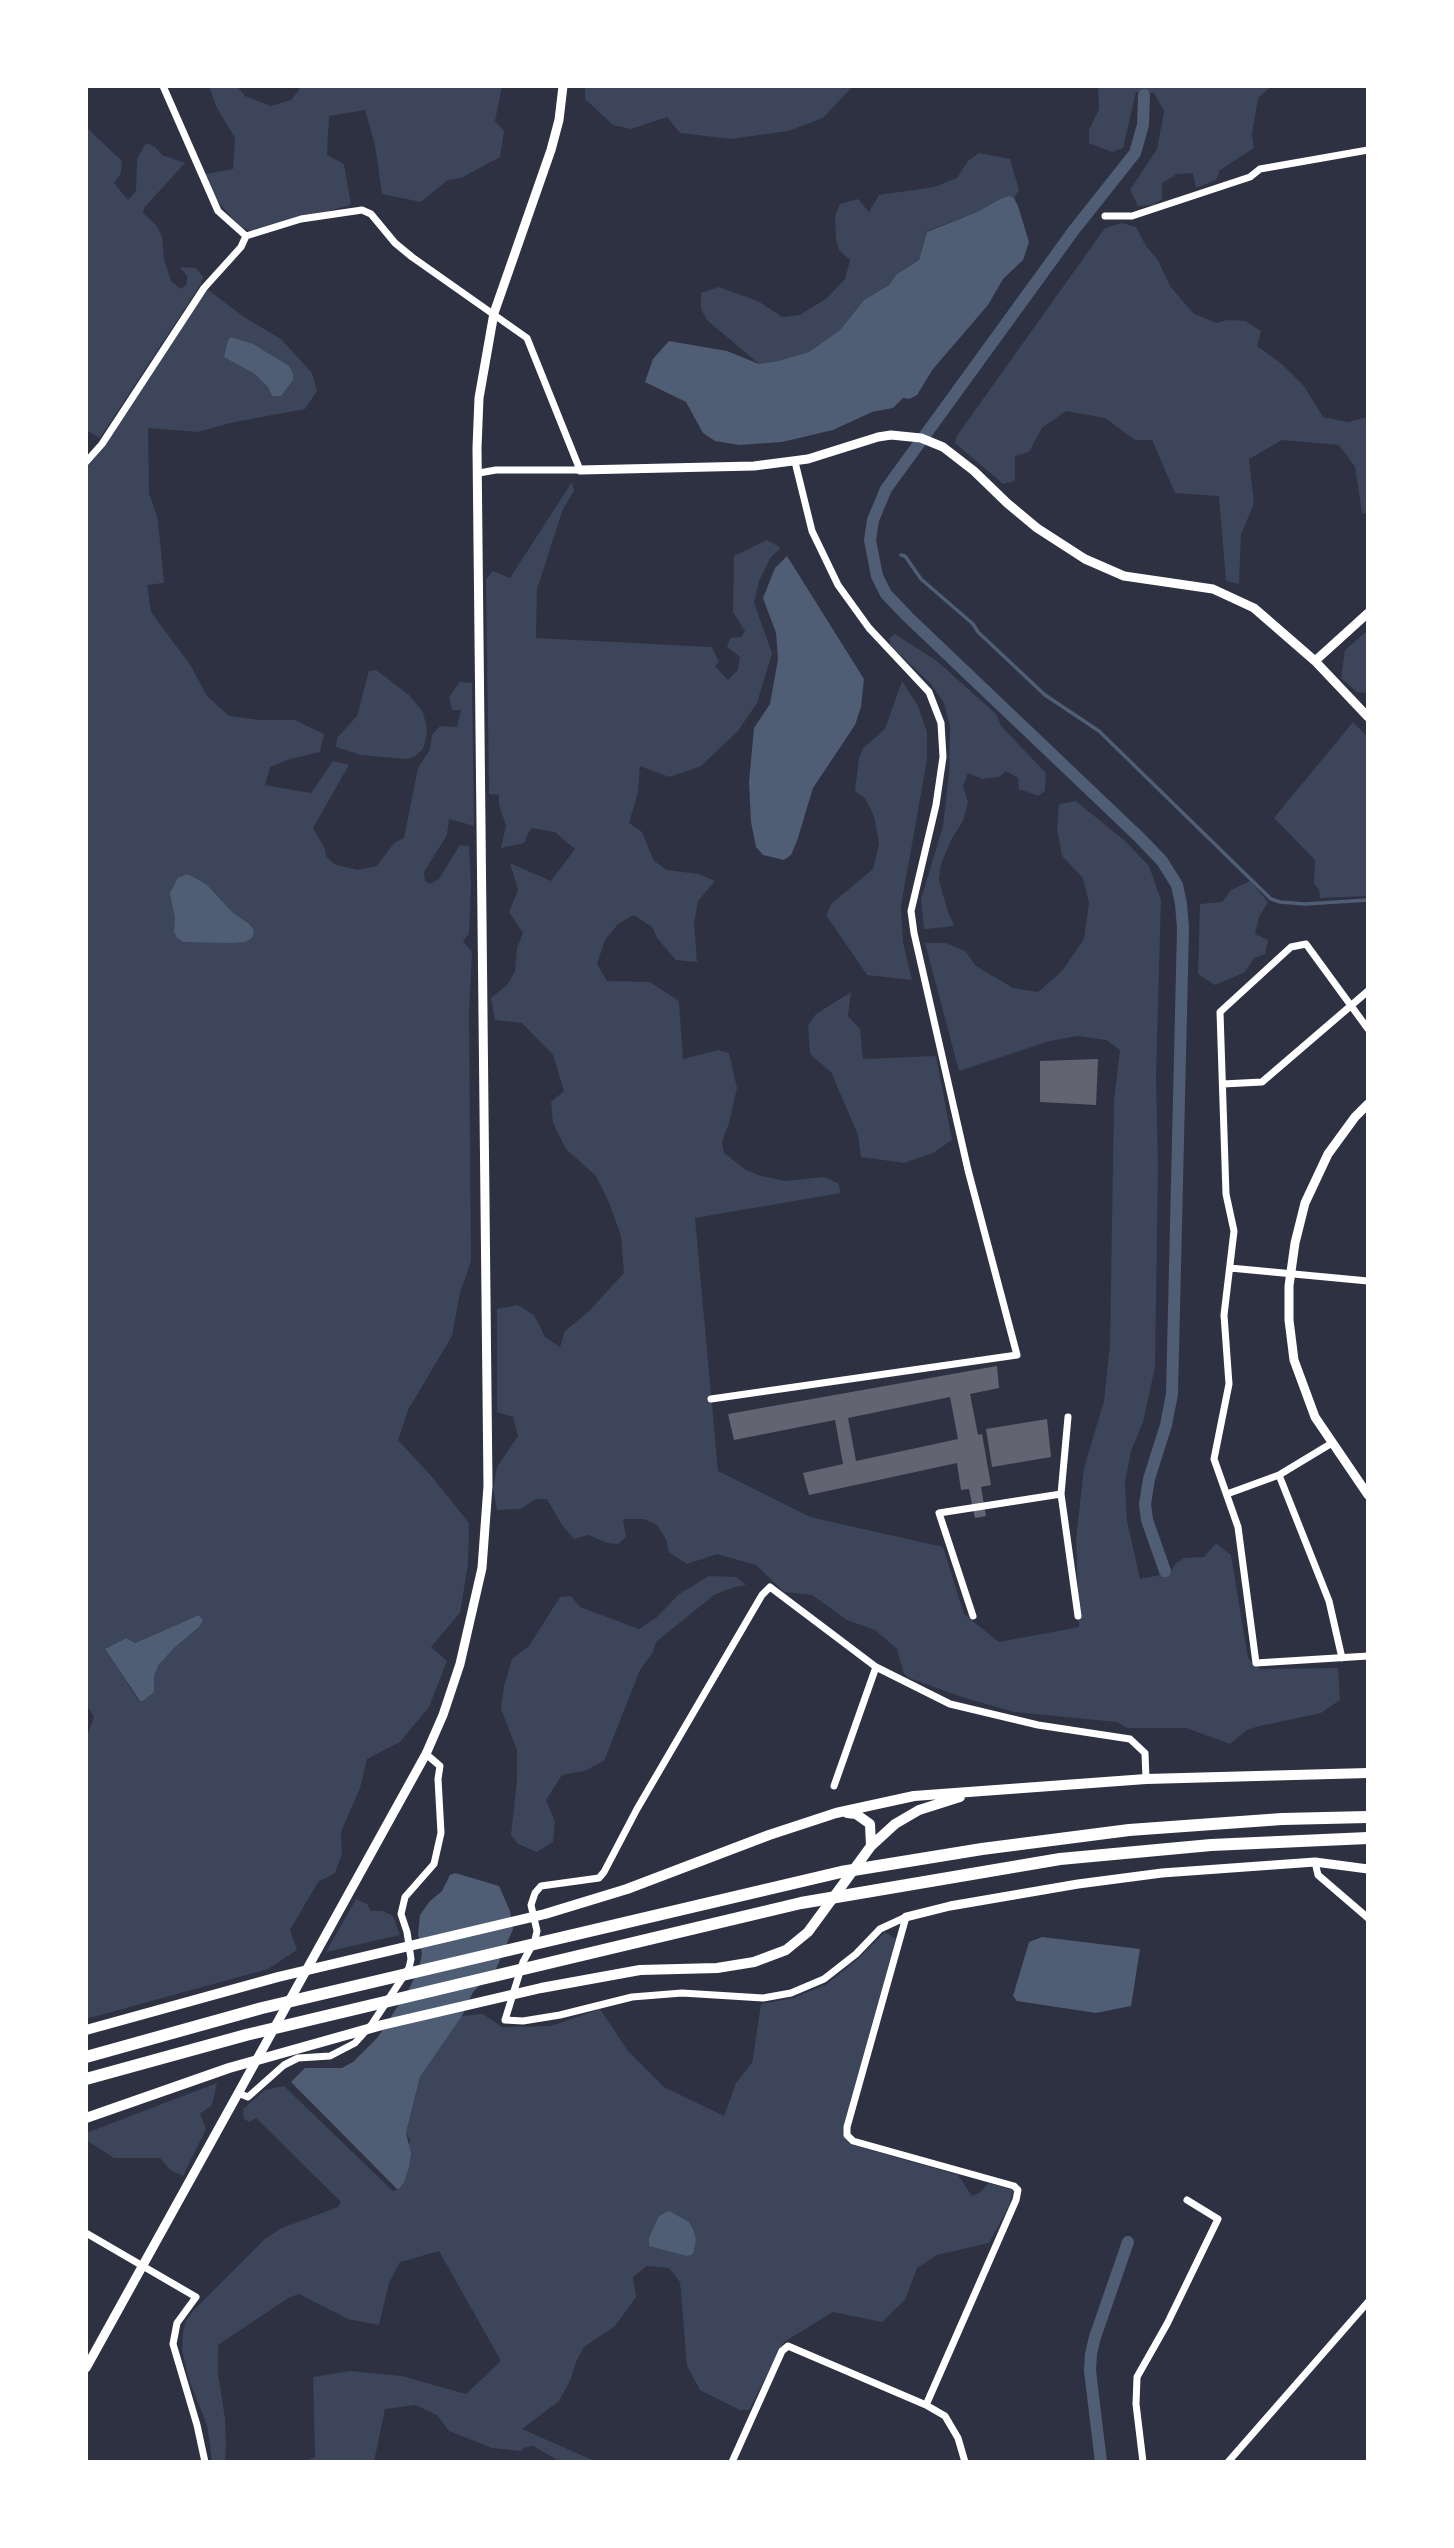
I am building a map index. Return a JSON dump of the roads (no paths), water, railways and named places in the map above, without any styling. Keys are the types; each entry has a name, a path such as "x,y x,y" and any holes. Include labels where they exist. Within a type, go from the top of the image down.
{"highway":[{"path":"86,2057 262,2008 841,1872 982,1849 1129,1830 1282,1819 1368,1817"},
{"path":"86,2079 246,2035 801,1902 1060,1859 1211,1845 1368,1838"}],"main road":[{"path":"86,2030 278,1977 545,1914 627,1889 769,1835 836,1813 914,1796 1146,1779 1368,1773"},
{"path":"86,2118 229,2068 382,2025 541,1988 640,1970 717,1968 754,1962 786,1950 816,1924 871,1846 895,1824 919,1810 975,1792"},
{"path":"836,1813 864,1817 870,1824 871,1846"}],"street":[{"path":"163,86 218,211 246,236"},
{"path":"86,2368 426,1754 443,1715 460,1664 482,1567 488,1486 479,398 494,313 549,159 559,120 563,86"},
{"path":"1105,216 1132,216 1250,177 1260,169 1368,150"},
{"path":"86,462 102,444 204,288 241,247 246,236 301,219 362,210 371,215 395,243 412,257 527,338 580,470"},
{"path":"479,473 496,470 684,468 795,461 878,437 908,436 934,443 974,471 1037,528 1085,559 1124,576 1194,585 1228,594 1263,615 1315,661 1368,717"},
{"path":"711,1399 1017,1355 968,1170 911,911 936,804 943,757 941,723 929,692 869,628 838,585 812,531 795,461"},
{"path":"1315,661 1368,613"},
{"path":"1368,1029 1306,944 1291,947 1220,1012 1226,1194 1234,1231 1224,1315 1229,1384 1214,1456 1238,1527 1256,1663 1368,1656"},
{"path":"1223,1084 1262,1082 1368,991"},
{"path":"1368,1104 1328,1154 1305,1203 1289,1274 1289,1320 1294,1360 1315,1417 1368,1493"},
{"path":"1230,1268 1368,1281"},
{"path":"1068,1417 1061,1494 1079,1616"},
{"path":"1227,1494 1279,1475 1332,1443"},
{"path":"1279,1475 1329,1601 1342,1658"},
{"path":"973,1615 939,1513 1061,1494"},
{"path":"1146,1779 1145,1753 1130,1740 1038,1725 950,1704 876,1667 770,1587 764,1591 637,1809 604,1872 599,1878 541,1886 535,1893 531,1905 537,1931 535,1940 523,1962 505,2020 523,2021 560,2015 632,1997 682,1993 763,1998 791,1993 824,1979 856,1955 880,1929 906,1917 950,1906 1090,1882 1217,1868 1315,1863 1368,1869"},
{"path":"834,1786 876,1667"},
{"path":"238,2093 248,2097 284,2066 298,2058 330,2056 355,2043 372,2024 410,1968 407,1932 401,1914 405,1897 434,1864 441,1833 439,1766 426,1754"},
{"path":"1315,1863 1318,1875 1368,1918"},
{"path":"906,1917 846,2127 847,2135 853,2141 1014,2186 1018,2190 1016,2200 926,2404"},
{"path":"1143,2462 1135,2396 1137,2377 1167,2324 1218,2219 1187,2200"},
{"path":"86,2232 196,2297 177,2323 173,2344 205,2462"},
{"path":"1228,2462 1368,2302"},
{"path":"732,2462 786,2346 926,2404 945,2416 958,2438 965,2462"}],"waterway":[{"path":"1144,95 1143,125 1135,153 1074,230 886,489 873,520 870,540 877,576 886,594 1140,838 1162,861 1177,885 1183,928 1172,1394 1145,1504 1147,1520 1165,1571"},
{"path":"901,555 905,556 921,579 973,624 978,632 1045,695 1099,731 1271,899 1305,904 1368,900"},
{"path":"1101,2462 1090,2371 1091,2354 1128,2242"}]}
